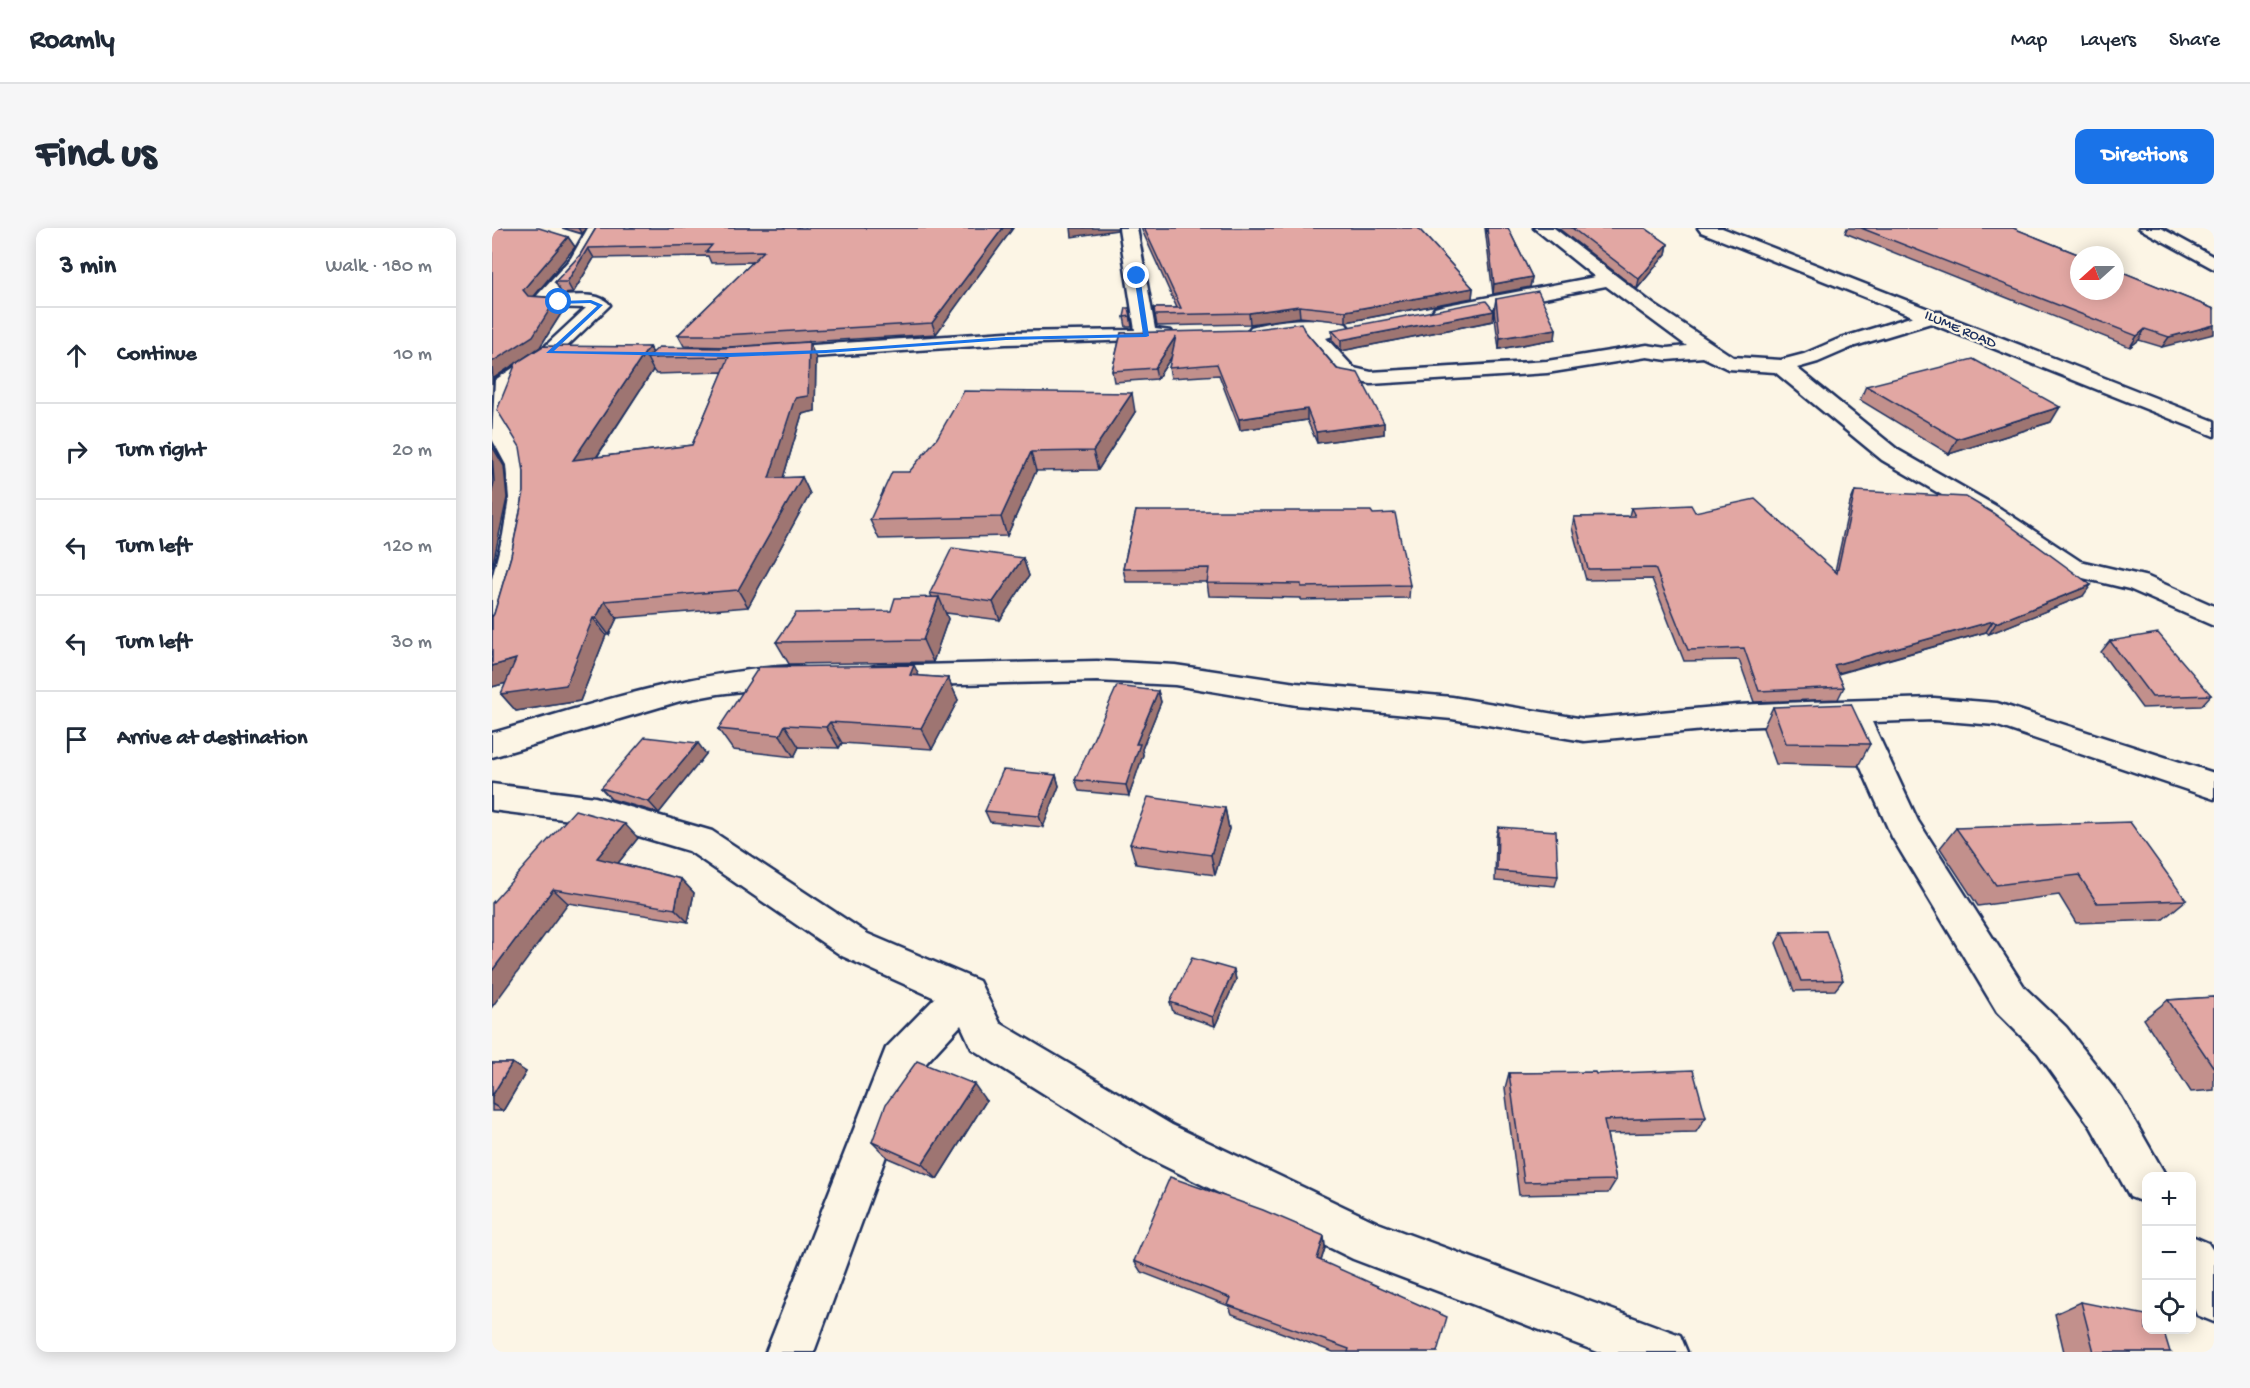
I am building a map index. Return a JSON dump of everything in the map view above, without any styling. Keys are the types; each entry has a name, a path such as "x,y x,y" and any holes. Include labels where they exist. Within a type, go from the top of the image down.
{"street":[{"path":"1128,228 1146,336"},
{"path":"1543,228 1609,280 1707,351 1728,363 1781,366 1811,358 1848,342 1934,316"},
{"name":"ILUME ROAD","path":"1707,228 1934,316 2024,355 2214,429"},
{"path":"2148,228 2214,264"},
{"path":"567,238 593,236"},
{"path":"492,630 520,520 521,478 510,448 495,426 504,401 499,379 549,353 600,305 591,302 542,301 593,236"},
{"path":"1423,315 1609,280"},
{"path":"1240,333 1300,325 1339,328 1314,335"},
{"path":"1314,335 1357,327"},
{"path":"751,354 1006,338 1188,335"},
{"path":"1314,335 1347,374 1371,378 1547,367 1647,351 1667,354 1707,351"},
{"path":"549,353 572,354"},
{"path":"1781,366 1890,455 1974,503 2071,567 2138,583 2214,617"},
{"path":"492,745 598,712 693,687 766,676 1097,671 1174,675 1296,694 1452,708 1584,730 1737,716 1934,709 1997,714 2214,786"},
{"path":"1852,712 1904,827 2011,1000 2052,1041 2106,1112 2142,1174"},
{"path":"492,797 596,810 700,841 855,945 965,993 986,1036 1157,1140 1369,1243 1663,1352"},
{"path":"790,1352 900,1062 965,993"},
{"path":"2196,1266 2214,1298"}],"building":[{"path":"492,228 539,228 568,237 523,290 528,296 557,298 533,336 492,362"},
{"path":"596,228 1003,228 932,323 723,335 678,335 764,251 706,252 712,245 588,248 567,282 555,282 580,255"},
{"path":"1144,228 1418,228 1473,288 1346,311 1299,306 1249,313 1155,315 1154,308 1181,308"},
{"path":"1487,228 1508,228 1532,277 1494,284"},
{"path":"1572,228 1645,228 1668,244 1639,279"},
{"path":"1861,228 2013,228 2070,251 2070,300 2124,300 2124,273 2214,309 2214,325 2169,337 2145,329 2137,336"},
{"path":"1538,291 1556,329 1500,338 1496,299"},
{"path":"1486,301 1494,311 1341,340 1332,330"},
{"path":"1126,308 1129,308 1131,316 1124,317"},
{"path":"1301,323 1304,330 1337,369 1358,373 1384,423 1316,432 1307,409 1239,419 1217,364 1169,368 1176,336 1155,368 1112,371 1121,333 1249,330"},
{"path":"809,342 808,396 795,398 769,478 802,477 738,590 605,601 596,618 593,618 566,685 501,694 516,659 492,666 492,617 511,556 524,492 524,472 520,447 497,410 516,363 543,346 649,347 573,460 692,445 729,357 647,358 659,347 721,348"},
{"path":"1973,359 2060,407 1957,439 1866,386"},
{"path":"964,391 1132,393 1093,451 1031,452 1001,517 870,520 892,472 909,472 937,438"},
{"path":"492,452 494,482 492,492"},
{"path":"1855,491 1966,497 1993,513 2091,585 1996,623 1993,621 1834,665 1844,687 1759,691 1744,648 1688,650 1655,568 1588,569 1574,517 1635,516 1631,508 1691,505 1695,512 1755,499 1837,573"},
{"path":"1136,511 1371,511 1373,514 1395,513 1410,585 1301,587 1301,584 1207,583 1209,568 1123,569"},
{"path":"952,548 1023,558 993,602 930,593"},
{"path":"939,597 923,640 776,642 796,613 891,611 895,598"},
{"path":"2158,633 2211,695 2152,697 2110,641"},
{"path":"914,665 910,675 948,678 921,728 830,722 826,727 785,725 780,735 718,729 759,667"},
{"path":"1117,686 1158,691 1136,744 1140,744 1126,785 1075,780"},
{"path":"1851,704 1870,744 1786,743 1773,707"},
{"path":"645,737 698,743 649,802 601,788"},
{"path":"1003,770 1056,775 1039,816 985,811"},
{"path":"1148,797 1225,808 1211,855 1130,844"},
{"path":"575,810 625,824 597,858 681,879 675,909 553,889 492,971 492,903"},
{"path":"2130,822 2186,900 2097,903 2079,875 1996,885 1956,828"},
{"path":"1498,827 1556,831 1558,876 1497,871"},
{"path":"1826,931 1843,980 1801,981 1782,932"},
{"path":"1192,958 1234,970 1213,1017 1170,1002"},
{"path":"2214,997 2214,1068 2168,1000"},
{"path":"917,1061 974,1084 922,1164 872,1142 886,1104"},
{"path":"492,1063 512,1063 492,1096"},
{"path":"1693,1070 1706,1117 1604,1120 1616,1180 1524,1182 1509,1073 1595,1072 1596,1074"},
{"path":"1170,1177 1263,1210 1324,1236 1317,1259 1447,1317 1437,1352 1348,1352 1349,1349 1228,1305 1231,1298 1134,1261"},
{"path":"2081,1302 2142,1314 2142,1334 2165,1334 2170,1352 2094,1352"}],"route":[{"path":"559,302 591,302 600,305 596,312 549,353 729,355 826,351 1006,338 1146,336 1137,276"}]}
